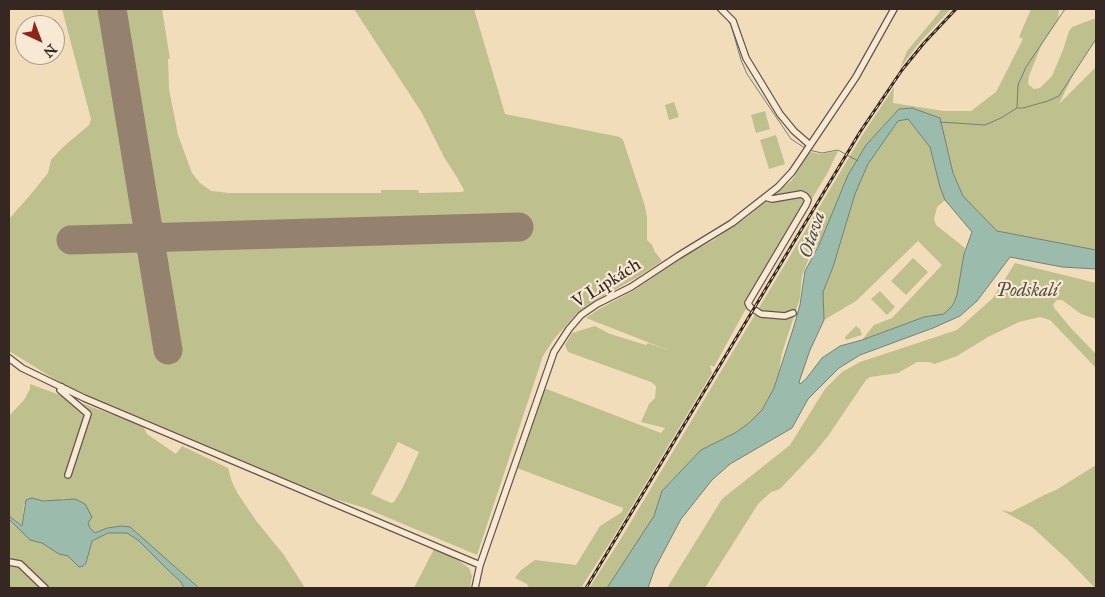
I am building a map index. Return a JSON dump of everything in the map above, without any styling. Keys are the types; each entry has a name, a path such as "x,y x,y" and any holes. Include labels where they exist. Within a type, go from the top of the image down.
{"street":[{"path":"721,9 734,21 746,58 780,114 794,131 810,145"},
{"name":"V Lipkách","path":"475,588 480,565 554,352 569,329 581,315 597,304 631,287 732,223 765,197 792,172 856,77 894,9"},
{"path":"765,197 772,199 801,194 808,200 750,299 748,306 761,314 785,316 793,313"},
{"path":"9,358 22,368 62,387 480,565"},
{"path":"62,387 60,390 88,414 68,475"},
{"path":"9,562 20,564 45,588"}],"green space":[{"path":"62,9 162,9 170,59 168,59 169,89 178,135 192,173 200,183 211,191 229,193 381,193 381,190 418,190 419,193 463,192 464,190 444,157 422,113 354,9 474,9 505,114 620,137 623,140 645,206 647,240 662,261 578,312 554,339 543,356 477,555 365,508 335,499 64,385 9,351 9,219 48,173 51,160 89,125 91,119","holes":["398,442 419,452 394,502 391,503 371,494"]},
{"path":"942,9 951,9 921,41 900,68 907,51"},
{"path":"1031,9 1059,9 1058,20 1041,46 1029,76 1028,84 1034,89 1040,88 1052,76 1072,27 1096,18 1096,39 1075,71 1059,104 1096,67 1096,250 997,231 963,196 953,173 940,119 912,108 899,109 866,145 848,175 819,245 811,253 802,276 800,298 782,353 774,388 762,410 735,433 701,450 662,491 655,516 607,588 589,588 617,545 863,134 894,87 893,103 944,111 971,111 996,92 1023,39 1019,37"},
{"path":"674,102 679,117 669,120 665,105"},
{"path":"765,111 770,129 756,133 751,115"},
{"path":"908,119 930,147 945,200 937,207 934,219 936,225 965,248 957,295 953,305 944,314 924,317 862,340 874,325 892,318 942,265 918,241 856,301 824,320 823,292 833,267 855,194 868,164 898,121"},
{"path":"776,135 785,164 769,169 760,140"},
{"path":"838,151 828,172 743,314 714,367 710,365 712,373 581,588 529,588 527,584 515,578 521,570 535,560 576,565 600,526 622,512 623,508 517,468 544,388 661,433 665,428 641,422 649,404 655,398 656,386 651,382 568,352 565,345 572,333 595,326 610,334 646,345 648,343 673,352 586,318 633,291 684,256 712,241 747,217 792,180 810,152 821,154"},
{"path":"913,258 928,272 906,295 891,281"},
{"name":"Podskalí","path":"1015,263 1096,283 1096,319 1081,314 1062,300 1057,300 1053,304 1070,327 1096,354 1096,368 1050,320 1040,317 1019,322 988,337 957,356 943,361 934,364 930,362 917,362 898,373 870,377 814,453 780,489 771,492 758,504 705,588 667,588 722,499 790,445 825,389 842,372 860,362 957,330 993,298"},
{"path":"880,291 895,307 887,315 871,299"},
{"path":"856,326 860,329 862,335 846,340 845,337"},
{"path":"30,384 143,426 147,434 176,454 182,446 228,468 238,494 257,522 284,555 305,588 199,588 152,548 122,526 107,528 95,533 64,498 43,501 32,498 24,505 22,526 9,516 9,416 24,400 30,389"},
{"path":"1096,465 1095,588 1032,527 1001,510 1011,512 1056,490"},
{"path":"9,519 30,540 42,543 59,554 89,552 92,541 97,538 108,533 127,533 138,540 181,582 184,588 9,588"},
{"path":"434,549 455,558 469,568 472,576 470,588 414,588"}],"shaded area":[{"path":"912,108 940,118 953,173 963,196 997,231 1096,250 1096,269 1062,267 1010,257 977,301 960,316 860,355 839,368 808,399 792,428 730,464 712,480 681,519 655,568 648,588 607,588 654,516 662,491 701,450 735,433 762,410 774,388 794,326 800,305 805,271 819,245 848,175 866,145 899,109","holes":["908,119 930,147 945,200 972,232 964,254 957,295 953,305 944,314 924,317 862,340 840,346 822,358 800,384 799,382 810,350 824,320 823,292 833,267 855,194 868,164 898,121"]},
{"path":"32,498 43,501 75,499 85,504 92,517 88,523 95,533 107,528 130,527 199,588 184,588 181,582 138,540 127,533 108,533 92,541 86,563 79,567 68,556 59,554 42,543 30,540 9,519 9,516 22,526 26,500"}],"waterway":[{"path":"940,122 985,125 1017,108 1018,85 1026,67 1065,9"},
{"path":"726,18 731,25 747,74 791,139 805,148"},
{"path":"1018,108 1048,101 1059,96 1096,39"},
{"path":"809,150 822,153 838,150 858,161"}],"runway":[{"path":"112,9 168,350"},
{"path":"71,240 519,227"}],"railway":[{"path":"586,588 860,132 902,70 956,9"}],"water label":[{"name":"Otava","path":"813,235"}]}
